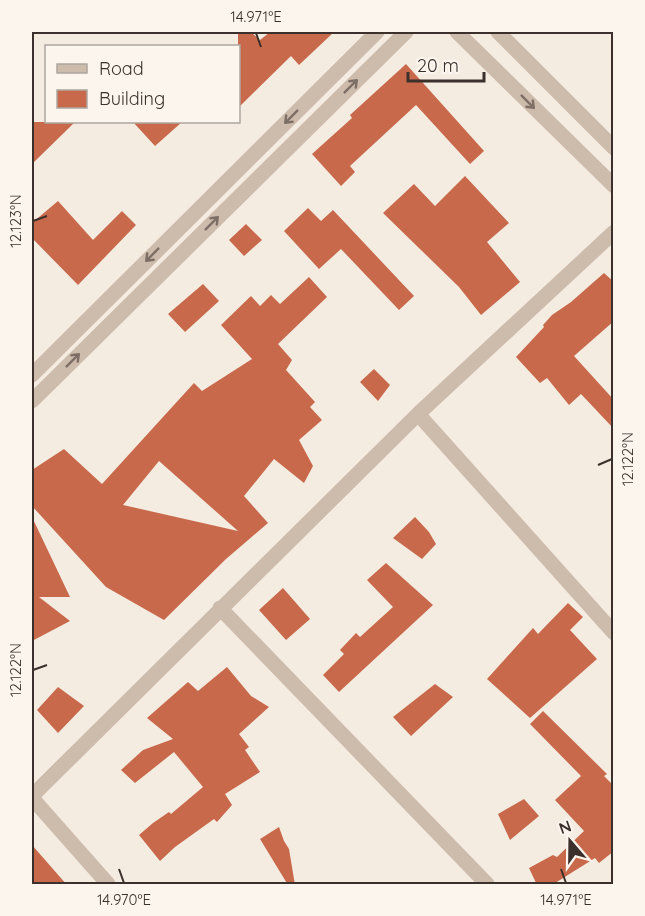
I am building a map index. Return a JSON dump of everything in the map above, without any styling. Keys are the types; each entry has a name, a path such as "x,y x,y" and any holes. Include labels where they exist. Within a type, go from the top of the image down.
{"street":[{"path":"32,375 377,32"},
{"path":"32,401 406,32"},
{"path":"457,32 614,186"},
{"path":"498,32 614,148"},
{"path":"108,885 32,797 418,414 614,232"},
{"path":"418,414 614,633"},
{"path":"220,608 487,885"}],"building":[{"path":"238,32 251,32 260,40 270,32 334,32 299,65 291,56 240,106 240,45 238,45"},
{"path":"406,64 484,151 470,164 416,105 350,166 355,172 341,186 312,154 352,118 350,115"},
{"path":"32,122 74,123 32,164"},
{"path":"134,123 181,123 155,146"},
{"path":"465,176 509,223 487,242 520,282 481,315 459,287 383,213 414,184 435,206"},
{"path":"58,201 93,240 122,211 136,225 78,285 32,238 32,223"},
{"path":"308,208 321,221 333,210 414,296 399,310 341,249 319,269 284,231"},
{"path":"246,224 262,240 244,256 229,240"},
{"path":"604,273 614,282 614,321 574,356 614,400 614,429 581,394 569,405 547,378 540,383 516,357 552,315 571,302"},
{"path":"309,277 327,297 278,344 292,360 286,370 315,402 310,407 322,420 299,440 313,466 304,483 274,459 244,496 268,523 226,559 164,620 106,587 32,506 32,470 64,449 102,484 194,383 202,391 252,359 221,325 251,296 260,306 271,295 280,304","holes":["159,461 238,531 123,505"]},
{"path":"203,284 219,301 185,332 168,314"},
{"path":"374,369 390,385 378,401 360,382"},
{"path":"32,517 70,597 39,597 70,621 32,641"},
{"path":"415,517 429,532 436,544 422,559 393,538"},
{"path":"386,563 433,605 339,692 323,675 344,654 340,650 356,633 360,637 393,607 367,580"},
{"path":"283,588 310,619 286,640 259,610"},
{"path":"568,603 583,617 570,630 597,659 530,718 487,679 533,628 538,634"},
{"path":"227,667 251,696 269,707 239,734 249,747 245,750 260,772 225,794 232,805 217,822 214,819 175,847 160,861 139,835 169,812 171,814 203,787 174,752 135,783 121,770 143,750 173,739 147,718 188,682 198,691"},
{"path":"435,684 453,697 411,736 393,717"},
{"path":"58,687 84,706 58,733 37,710"},
{"path":"543,711 607,774 604,776 614,786 614,851 599,863 595,858 552,885 537,885 529,868 553,855 557,857 584,831 555,800 581,776 530,724"},
{"path":"524,799 539,816 510,840 498,814"},
{"path":"279,827 289,849 295,885 288,885 260,839"},
{"path":"32,845 67,885 32,885"}]}
